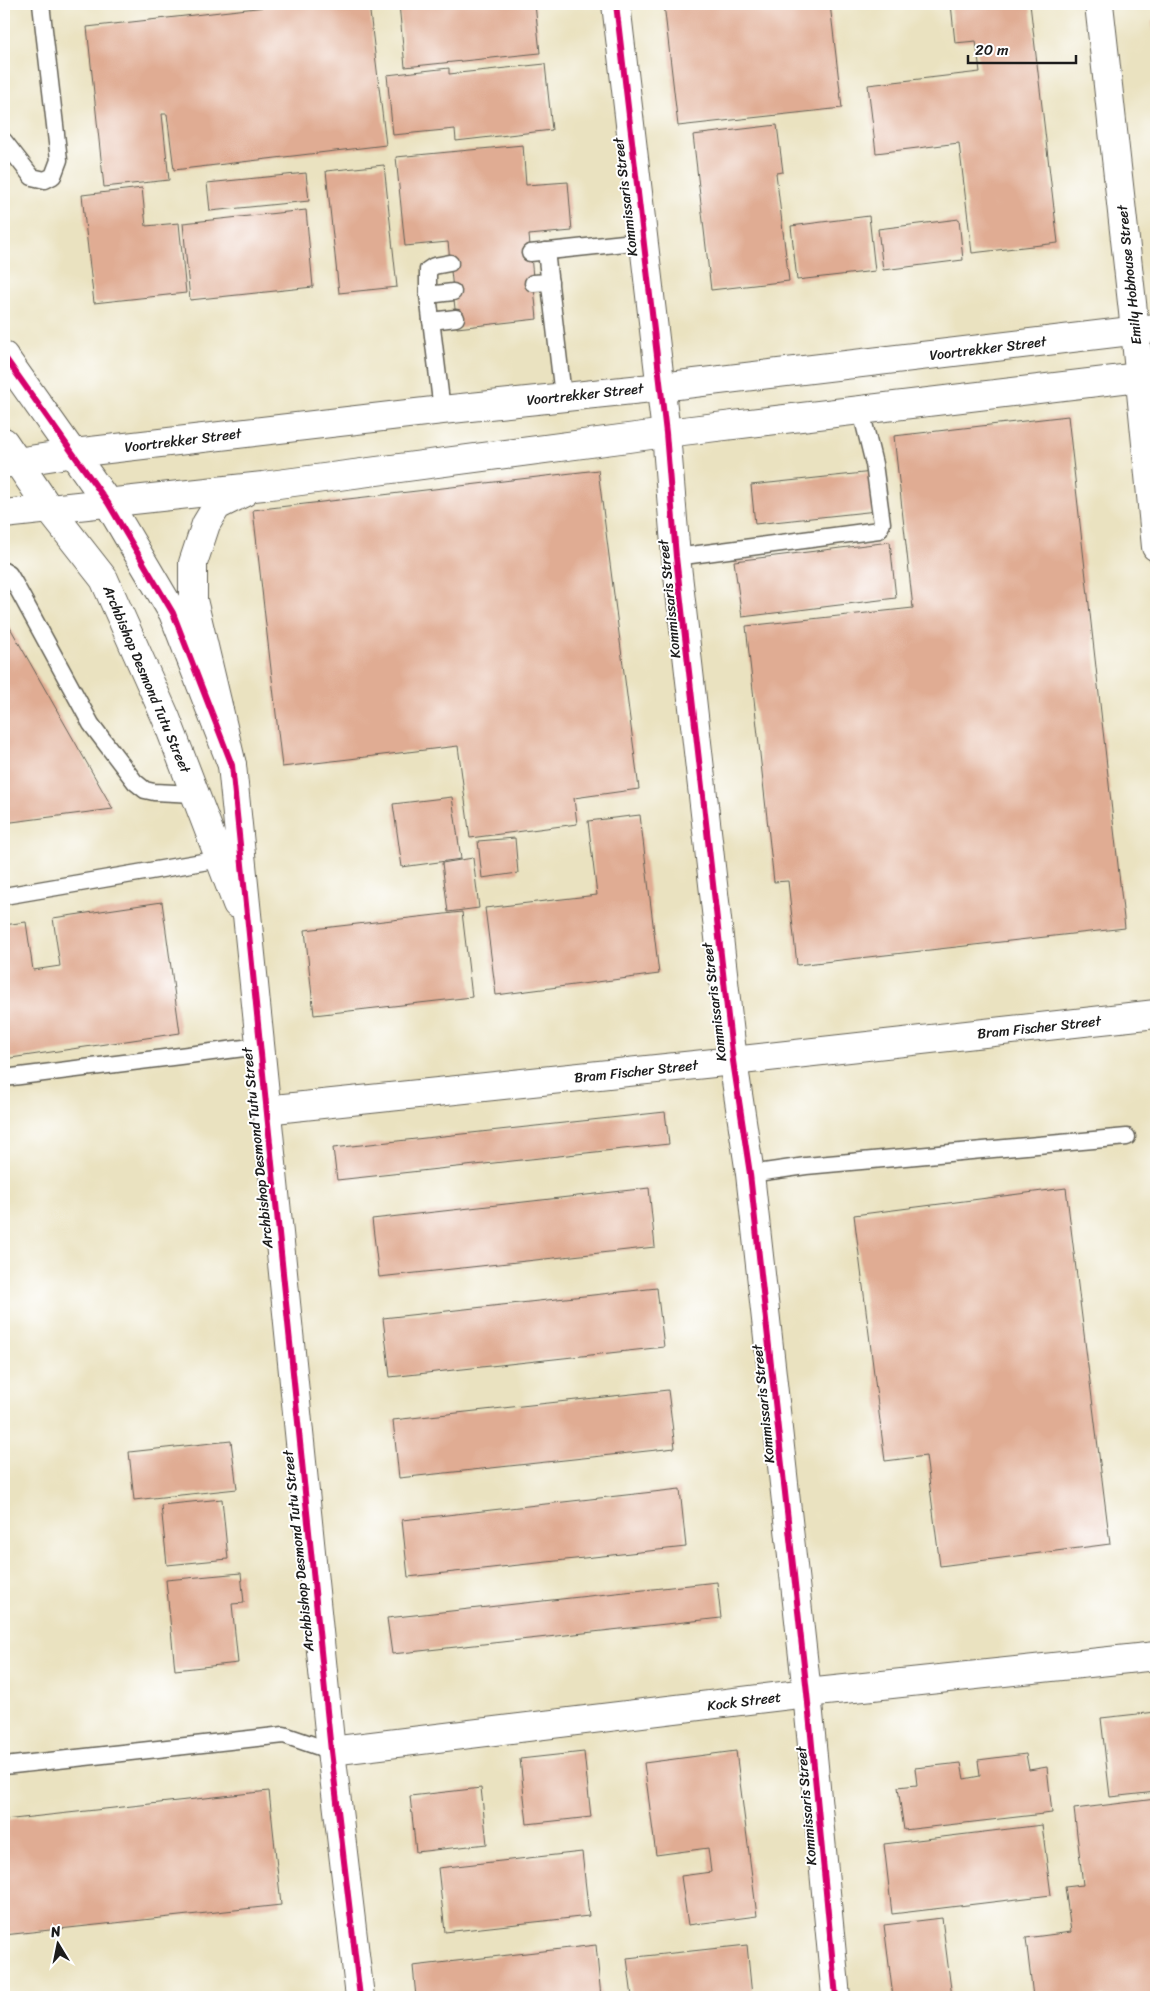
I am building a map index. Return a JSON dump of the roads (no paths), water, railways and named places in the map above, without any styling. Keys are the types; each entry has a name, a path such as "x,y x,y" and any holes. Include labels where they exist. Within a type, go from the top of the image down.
{"street":[{"name":"Kommissaris Street","path":"616,4 666,432 676,557 734,1061 750,1174 807,1693 836,1997"},
{"name":"Emily Hobhouse Street","path":"1099,4 1146,329 1156,546"},
{"name":"Voortrekker Street","path":"8,456 74,453 563,396 661,387 1146,329"},
{"name":"Archbishop Desmond Tutu Street","path":"4,356 108,503 173,613 232,765 265,1110 332,1751 360,1997"},
{"path":"4,514 263,486 666,432 861,411 1148,376"},
{"name":"Archbishop Desmond Tutu Street","path":"8,456 104,579 166,718 250,938"},
{"path":"232,765 193,600 193,563 206,524 217,506 236,495 263,486"},
{"name":"Bram Fischer Street","path":"265,1110 734,1061 1156,1014"},
{"name":"Kock Street","path":"332,1751 807,1693 1156,1656"}],"lane":[{"path":"4,141 32,177 45,180 53,176 59,160 41,4"},
{"path":"563,396 544,307 550,282 538,252 643,241"},
{"path":"442,410 428,295 430,268 450,263"},
{"path":"533,283 550,282"},
{"path":"428,295 453,292"},
{"path":"431,321 456,318"},
{"path":"676,557 879,530 882,523 877,484 861,411"},
{"path":"4,571 9,574 15,584 91,724 135,782 145,790 154,792 195,794"},
{"path":"4,896 220,860"},
{"path":"4,1078 260,1046"},
{"path":"750,1174 806,1166 1127,1137"},
{"path":"4,1766 284,1735 332,1751"}]}
